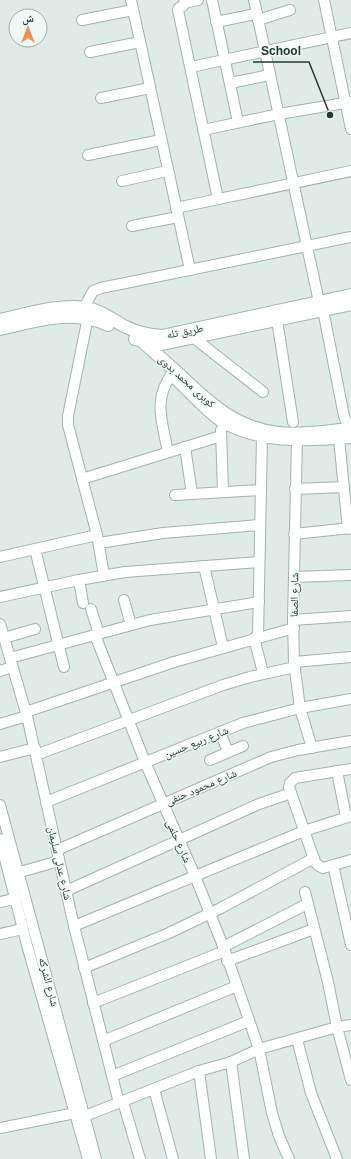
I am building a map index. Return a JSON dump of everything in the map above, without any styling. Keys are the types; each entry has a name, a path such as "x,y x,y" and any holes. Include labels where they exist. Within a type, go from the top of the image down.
{"main road":[{"name":"طريق تله","path":"150,340 321,306 350,302"},
{"name":"طريق تله","path":"0,320 50,309 86,313 130,336 162,344 277,320 321,306"},
{"name":"طريق تله","path":"0,330 52,318 77,316 86,313"},
{"name":"كوبرى محمد بدوى","path":"150,340 173,373 209,403 242,423 260,430 278,433 297,434 351,429"}],"street":[{"path":"198,0 183,2 183,6 178,10 218,199"},
{"path":"212,0 238,122"},
{"path":"254,0 344,416 347,423 351,424"},
{"path":"324,0 348,103 351,129"},
{"path":"82,20 132,5 167,171 190,270"},
{"path":"216,22 257,17 290,10"},
{"path":"191,67 351,33"},
{"path":"90,52 140,42"},
{"path":"230,83 270,75"},
{"path":"102,98 150,88"},
{"path":"203,130 279,114 348,103"},
{"path":"88,155 161,140"},
{"path":"122,181 167,171"},
{"path":"132,226 218,199 351,171"},
{"path":"104,575 98,539 70,434 68,416 86,313 91,295 97,289 351,237"},
{"path":"277,320 293,422"},
{"path":"194,338 263,392"},
{"path":"168,452 161,417 160,402 166,382 173,373 221,421 235,428 262,437 297,440 351,438"},
{"path":"221,421 222,492"},
{"path":"82,480 221,436"},
{"path":"262,437 259,602 256,638 263,673"},
{"path":"294,534 349,528 339,439"},
{"name":"شارع الصفا","path":"297,440 294,534 294,664 300,708 312,748"},
{"path":"185,447 192,494"},
{"path":"295,489 344,487"},
{"path":"174,496 261,490"},
{"path":"0,557 35,549 98,539 260,525"},
{"path":"35,549 64,667"},
{"path":"0,597 104,575 260,562"},
{"path":"204,566 223,647"},
{"path":"294,577 351,575"},
{"name":"شارع حلمى","path":"79,580 113,682 145,762 210,914 237,986 259,1049 272,1113 279,1136 289,1159"},
{"path":"124,600 132,625"},
{"path":"0,671 11,662 59,645 132,625 168,616 259,602"},
{"path":"0,724 113,682 256,638 293,624 351,616"},
{"name":"شارع عدلى سليمان","path":"0,624 36,751 74,926 112,1076 140,1159"},
{"path":"4,638 35,629"},
{"path":"0,757 36,751 230,683 294,664 351,657"},
{"name":"شارع ربيع حسين","path":"46,802 258,718 300,708 351,699"},
{"path":"220,732 228,752"},
{"name":"شارع محمود حنفى","path":"57,850 271,757 351,741"},
{"path":"210,760 243,746"},
{"path":"351,769 295,778 290,783 289,787 314,858 319,866 323,868 351,860"},
{"path":"74,926 304,831 348,816 337,771"},
{"path":"66,891 259,804 291,793"},
{"name":"شارع الشركه","path":"0,805 13,874 14,899 43,1001 79,1116 96,1159"},
{"name":"شارع الشركه","path":"0,839 13,874 53,998 88,1159"},
{"path":"84,968 169,933 210,914 314,858"},
{"path":"13,874 59,861"},
{"path":"333,865 349,930 351,945"},
{"path":"305,892 351,1080"},
{"path":"0,902 14,899"},
{"path":"225,953 308,904"},
{"path":"0,934 23,929"},
{"path":"93,1003 225,953 314,929"},
{"path":"103,1041 237,986"},
{"path":"43,1001 53,998"},
{"path":"112,1076 249,1021"},
{"path":"0,1128 79,1116 121,1103 199,1071 231,1062 259,1049 337,1027 351,1025"},
{"path":"297,1039 311,1093 337,1159"},
{"path":"231,1062 244,1159"},
{"path":"199,1071 211,1159"},
{"path":"154,1089 173,1159"}],"place":[{"name":"School","path":"330,115"}]}
